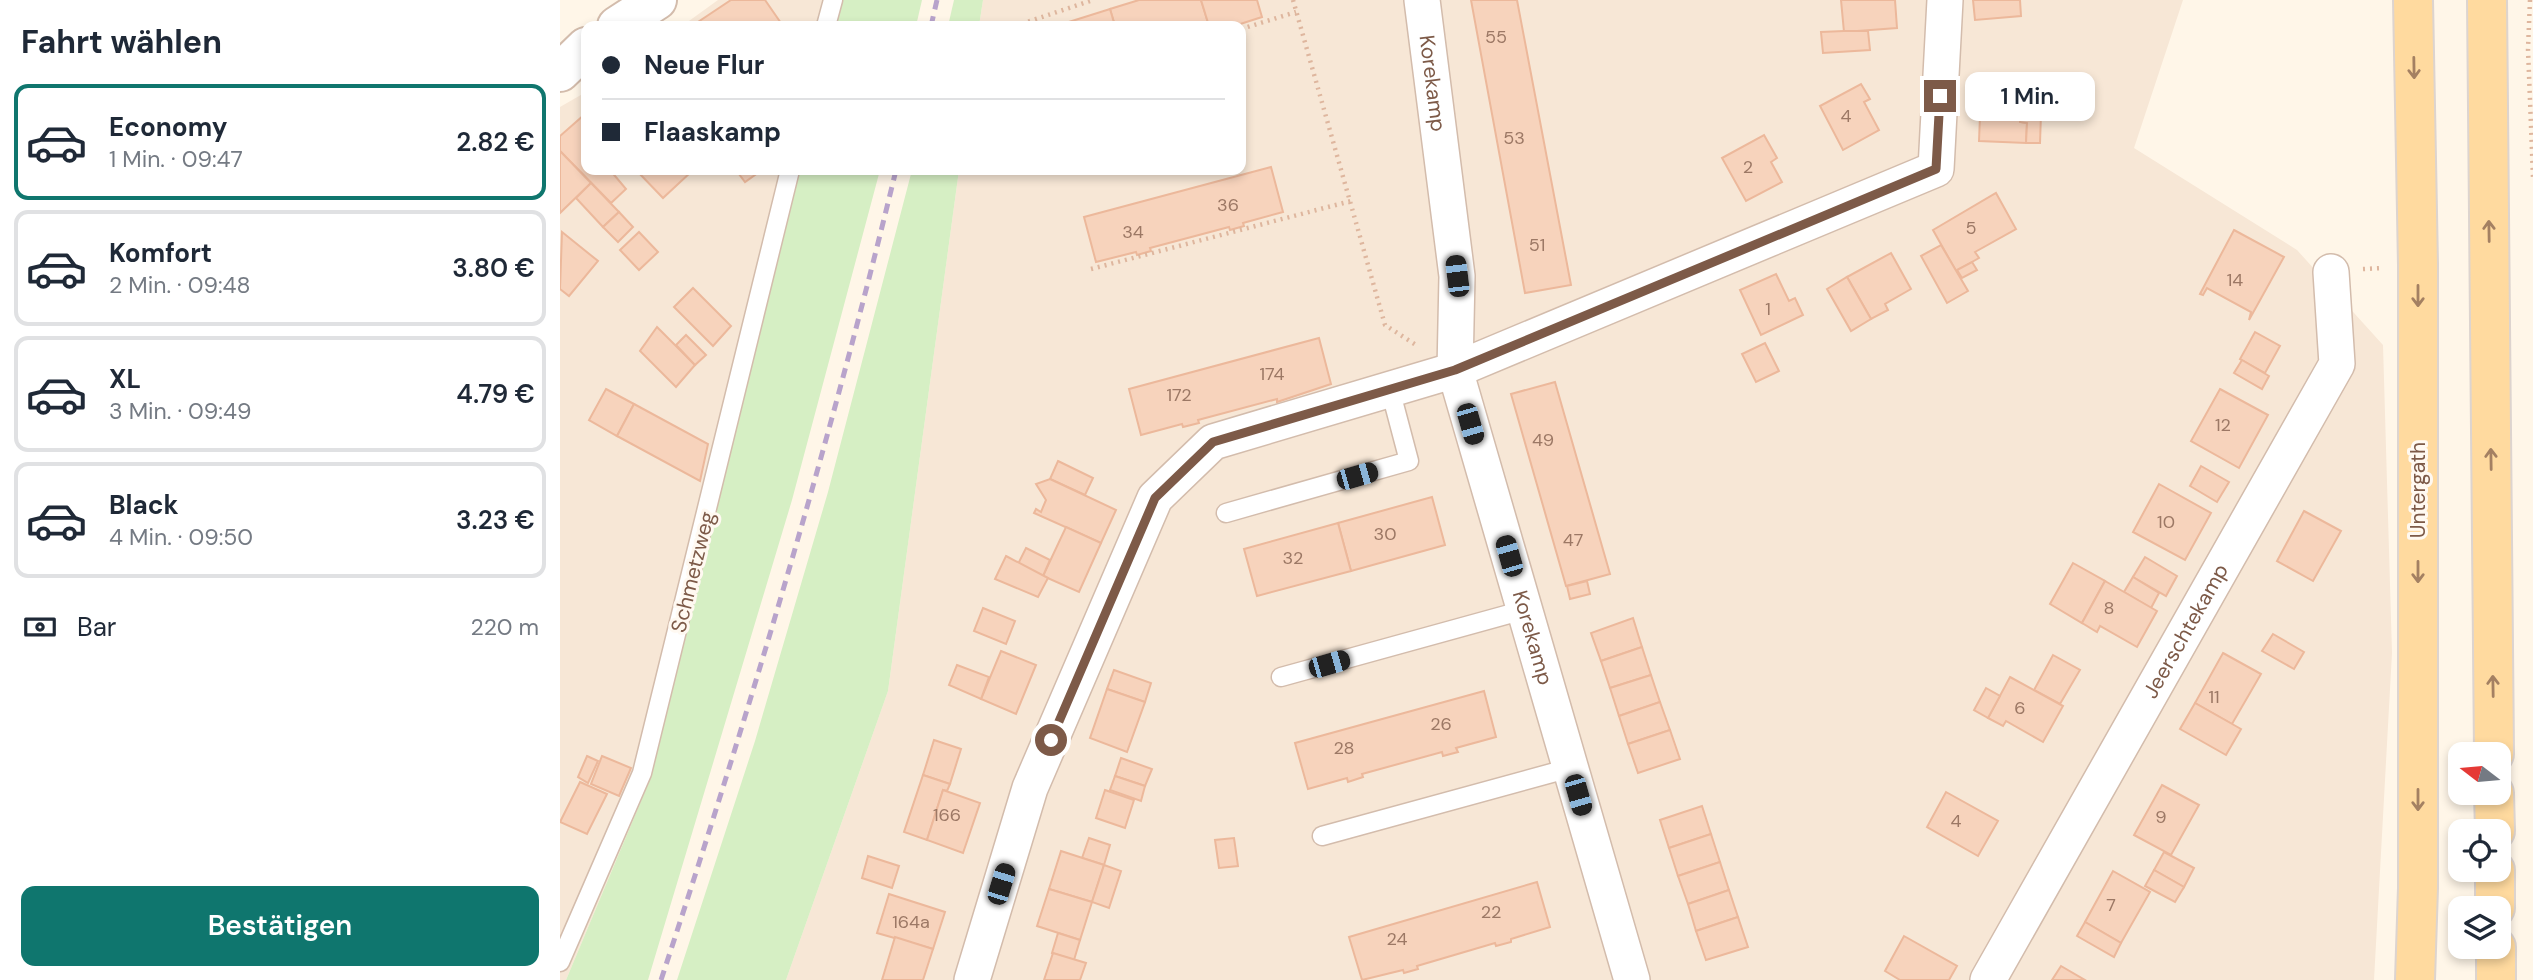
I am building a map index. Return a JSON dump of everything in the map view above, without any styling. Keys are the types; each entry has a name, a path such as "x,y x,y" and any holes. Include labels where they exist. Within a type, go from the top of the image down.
{"main road":[{"name":"Untergath","path":"2413,0 2418,265 2418,888 2415,980"},
{"path":"2487,0 2494,742"},
{"path":"2496,959 2496,980"}],"street":[{"path":"625,21 657,0"},
{"name":"Korekamp","path":"1422,0 1457,276 1455,370 1632,980"},
{"path":"972,980 1030,788 1155,498 1213,442 1455,370 1936,169 1945,0"},
{"path":"560,72 581,52"},
{"name":"Jeerschtekamp","path":"1988,980 2337,364 2331,272"}],"lane":[{"path":"827,21 833,0"},
{"name":"Schmetzweg","path":"560,962 642,773 789,175"},
{"path":"1226,513 1409,461 1390,389"},
{"path":"1281,677 1524,610"},
{"path":"1322,836 1570,768"}],"path":[{"path":"1030,21 1093,0"},
{"path":"1293,0 1385,325 1455,370"},
{"path":"2530,0 2528,49 2533,177"},
{"path":"1246,27 1296,12"},
{"path":"1091,269 1351,201"},
{"path":"2331,272 2418,265"}],"shaded area":[{"path":"718,0 840,0 834,21 689,21"},
{"path":"983,0 2183,0 2134,148 2297,250 2383,345 2392,653 2374,980 786,980 888,691 958,175 1246,175 1246,21 980,21"},
{"path":"581,95 581,175 797,175 649,782 566,980 560,980 560,107"}],"green space":[{"path":"840,0 922,0 917,21 834,21"},
{"path":"954,0 983,0 980,21 949,21"},
{"path":"797,175 879,175 792,500 648,980 566,980 649,782"},
{"path":"911,175 958,175 888,691 786,980 677,980 755,741 828,492"}],"building":[{"path":"731,0 765,0 780,21 700,21"},
{"path":"1139,0 1201,0 1207,21 1114,21 1110,9"},
{"path":"1201,0 1257,0 1262,17 1246,22 1207,21"},
{"path":"1471,0 1517,0 1571,285 1525,293"},
{"path":"1841,0 1895,0 1897,28 1844,32"},
{"path":"1973,0 2020,0 2021,16 1975,20"},
{"path":"1110,9 1114,21 1072,21"},
{"path":"1868,31 1870,50 1823,53 1821,32"},
{"path":"1861,84 1870,99 1864,102 1879,130 1843,150 1820,106"},
{"path":"1981,91 2021,93 2020,122 2027,123 2026,143 1979,141"},
{"path":"2020,113 2041,114 2040,143 2026,143 2027,123 2020,122"},
{"path":"581,118 581,172 560,151 560,136"},
{"path":"1764,135 1777,158 1771,162 1782,182 1746,201 1722,158"},
{"path":"560,151 591,183 560,213"},
{"path":"1271,167 1283,212 1243,223 1244,226 1230,230 1229,227 1150,248 1151,251 1137,255 1136,252 1096,262 1084,217"},
{"path":"584,175 614,175 626,189 611,203"},
{"path":"641,175 688,175 663,198"},
{"path":"740,175 755,175 745,182"},
{"path":"591,183 619,212 603,227 576,198"},
{"path":"1996,193 2016,229 1975,252 1979,258 1956,271 1933,230"},
{"path":"619,212 633,227 618,242 603,227"},
{"path":"2234,230 2284,257 2249,320 2251,312 2207,288 2203,295 2200,294"},
{"path":"562,232 598,261 569,296 560,289"},
{"path":"639,232 658,252 639,270 620,250"},
{"path":"1941,245 1968,291 1947,303 1921,256"},
{"path":"1891,253 1911,289 1885,304 1888,310 1871,319 1847,277"},
{"path":"1972,262 1977,270 1962,278 1957,270"},
{"path":"1776,274 1789,301 1795,298 1803,315 1761,335 1740,290"},
{"path":"1847,277 1871,319 1851,331 1827,289"},
{"path":"693,288 731,326 713,346 674,307"},
{"path":"657,327 695,365 676,387 640,351"},
{"path":"2255,332 2280,346 2265,373 2240,359"},
{"path":"686,335 706,355 695,365 676,345"},
{"path":"1319,338 1331,384 1277,402 1277,399 1198,420 1199,423 1183,427 1182,424 1141,435 1129,389"},
{"path":"1765,343 1779,371 1756,382 1742,354"},
{"path":"2242,360 2269,376 2262,389 2234,373"},
{"path":"1555,382 1610,574 1566,586 1511,394"},
{"path":"606,389 634,404 617,436 589,420"},
{"path":"2220,389 2268,415 2239,468 2191,441"},
{"path":"634,404 708,444 700,481 617,436"},
{"path":"1058,461 1093,478 1085,495 1050,479"},
{"path":"2201,466 2229,482 2217,502 2190,486"},
{"path":"1050,479 1116,510 1101,543 1034,513 1036,509 1041,512 1046,500 1036,484"},
{"path":"2159,484 2211,513 2185,560 2133,532"},
{"path":"1432,497 1445,545 1351,571 1338,523"},
{"path":"2304,511 2341,531 2313,581 2277,561"},
{"path":"1338,523 1351,571 1257,596 1244,549"},
{"path":"1066,527 1101,543 1079,592 1043,576"},
{"path":"1026,548 1050,560 1043,576 1018,564"},
{"path":"1006,556 1048,578 1038,597 995,579"},
{"path":"2145,557 2177,576 2166,596 2133,577"},
{"path":"2073,563 2105,581 2082,623 2050,604"},
{"path":"2133,577 2159,593 2151,608 2124,592"},
{"path":"1587,581 1590,594 1570,599 1567,586"},
{"path":"2105,581 2157,611 2137,647 2100,626 2097,632 2082,623"},
{"path":"983,608 1015,621 1006,644 974,631"},
{"path":"1633,618 1642,647 1601,661 1591,633"},
{"path":"2273,634 2304,652 2294,669 2262,651"},
{"path":"1642,647 1651,675 1610,688 1601,661"},
{"path":"1001,651 1036,665 1016,714 981,699"},
{"path":"2223,653 2261,674 2232,724 2195,703"},
{"path":"2053,655 2080,670 2060,704 2034,690"},
{"path":"957,665 989,677 981,699 949,685"},
{"path":"1114,670 1151,683 1145,702 1107,689"},
{"path":"1651,675 1660,702 1619,716 1610,688"},
{"path":"2010,677 2063,706 2043,742 2006,721 2003,726 1988,718"},
{"path":"1986,688 2000,696 1988,718 1974,710"},
{"path":"1107,689 1145,702 1127,752 1090,738"},
{"path":"1484,691 1496,737 1456,748 1458,752 1443,756 1442,752 1362,774 1363,777 1348,782 1347,778 1308,789 1295,743"},
{"path":"1660,702 1670,730 1628,744 1619,716"},
{"path":"2195,703 2241,729 2226,755 2180,729"},
{"path":"1670,730 1680,759 1638,773 1628,744"},
{"path":"934,740 961,749 950,784 923,775"},
{"path":"587,756 598,761 588,783 578,777"},
{"path":"602,756 631,768 619,796 591,784"},
{"path":"1121,758 1152,769 1145,786 1115,776"},
{"path":"923,775 950,784 947,791 943,790 927,840 904,832"},
{"path":"1115,776 1145,786 1141,801 1110,790"},
{"path":"580,782 607,794 587,834 560,822"},
{"path":"2162,785 2199,805 2171,855 2134,835"},
{"path":"943,790 980,803 963,853 927,840"},
{"path":"1105,790 1134,800 1125,828 1096,818"},
{"path":"1946,792 1998,821 1978,856 1927,827"},
{"path":"1702,806 1711,834 1669,848 1660,820"},
{"path":"1711,834 1720,862 1678,876 1669,848"},
{"path":"1089,838 1110,845 1104,865 1082,858"},
{"path":"1234,838 1238,866 1219,868 1215,840"},
{"path":"1061,851 1104,865 1092,902 1049,889"},
{"path":"2164,852 2194,868 2184,887 2154,870"},
{"path":"868,856 899,866 892,888 862,878"},
{"path":"1720,862 1729,890 1688,904 1678,876"},
{"path":"1104,865 1121,871 1109,908 1092,902"},
{"path":"2154,870 2184,887 2175,902 2145,886"},
{"path":"2113,871 2150,892 2121,943 2085,922"},
{"path":"1537,882 1550,927 1511,939 1511,942 1496,946 1495,943 1417,966 1418,969 1404,973 1403,970 1362,980 1349,937"},
{"path":"1049,889 1092,902 1080,940 1037,926"},
{"path":"1729,890 1738,917 1696,931 1688,904"},
{"path":"889,894 945,912 933,949 877,933"},
{"path":"1738,917 1748,947 1706,960 1696,931"},
{"path":"2085,922 2121,943 2114,957 2077,936"},
{"path":"1058,933 1080,940 1074,960 1052,953"},
{"path":"1904,936 1957,966 1949,980 1900,980 1885,971"},
{"path":"895,937 933,949 923,980 882,980"},
{"path":"1053,953 1086,963 1080,980 1044,980"},
{"path":"2061,966 2085,980 2052,980"}],"railway":[{"path":"932,21 937,0"},
{"path":"661,980 787,577 844,374 895,175"}],"route":[{"path":"1051,740 1155,498 1213,442 1455,370 1936,169 1940,96"}]}
